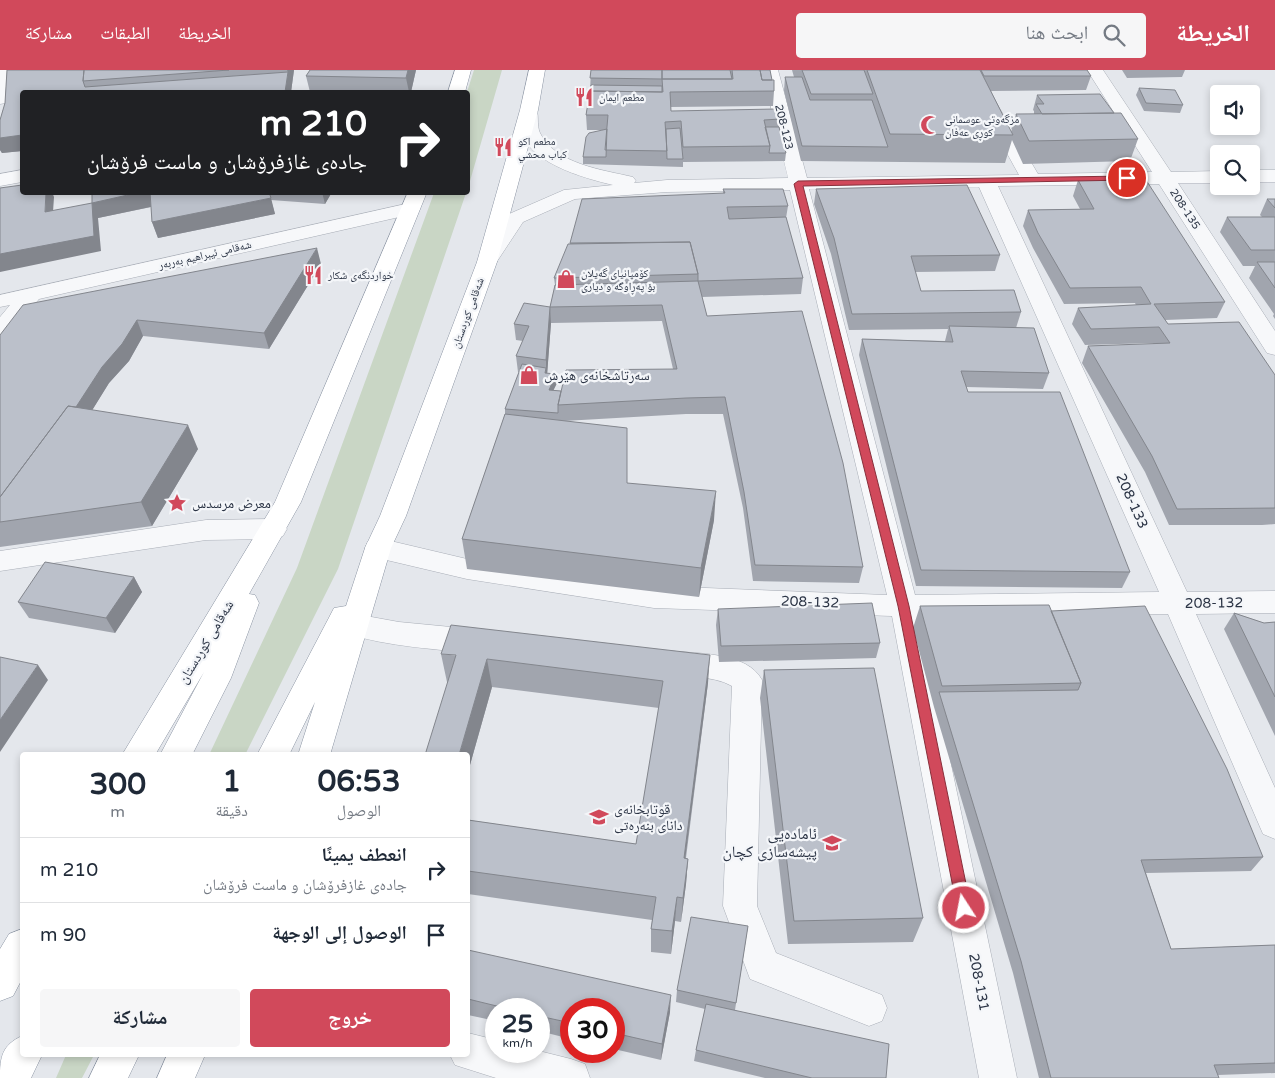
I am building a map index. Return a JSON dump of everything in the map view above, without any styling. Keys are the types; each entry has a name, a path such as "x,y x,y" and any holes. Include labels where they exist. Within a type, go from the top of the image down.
{"highway":[{"path":"458,90 463,70"},
{"name":"شەقامی کوردستان","path":"275,752 393,516 487,262 529,110 537,70"},
{"name":"شەقامی کوردستان","path":"140,752 274,529 288,502 414,201"},
{"name":"شەقامی کوردستان","path":"178,752 216,678 274,529"},
{"name":"شەقامی کوردستان","path":"315,752 378,548"},
{"path":"0,983 20,949"},
{"path":"11,1078 22,1057"},
{"path":"108,1078 119,1057"},
{"path":"176,1078 185,1057"}],"street":[{"path":"0,99 4,70"},
{"name":"208-123","path":"770,70 798,184"},
{"path":"969,70 1032,180"},
{"name":"208-135","path":"1095,70 1275,348"},
{"path":"529,110 530,131 542,147 566,164 605,178 667,186"},
{"path":"0,180 20,176"},
{"path":"1260,176 1275,176"},
{"path":"487,262 516,218 553,200 571,194 667,186 1210,177"},
{"name":"208-133","path":"986,181 1178,604 1275,824"},
{"name":"208-131","path":"798,184 904,606 998,1078"},
{"name":"شەقامی ئیبراهیم بەربەر","path":"0,301 414,201"},
{"path":"0,331 32,293"},
{"path":"4,566 206,530 274,529"},
{"name":"208-132","path":"378,548 467,569 654,597 904,606 1275,602"},
{"path":"354,625 399,633 506,645"},
{"path":"642,660 729,670 747,680 740,906 763,966 869,1008"},
{"path":"470,1053 571,1078"}],"green space":[{"path":"474,70 502,70 470,181 470,90 468,90"},
{"path":"433,195 465,195 338,569 246,752 210,752 297,568"},
{"path":"65,1057 93,1057 82,1078 56,1078"}],"building":[{"path":"7,70 84,70 83,81 85,87 288,72 285,90 20,90 20,135 0,138 0,120 5,103"},
{"path":"84,70 229,70 83,81"},
{"path":"310,70 408,70 406,78 306,76"},
{"path":"591,70 662,70 662,79 590,78"},
{"path":"662,70 730,70 732,79 662,79"},
{"path":"732,70 760,70 762,80 774,80 774,91 670,92 671,111 776,109 780,119 764,120 770,146 683,147 681,121 665,122 667,151 605,150 608,115 586,115 590,91 663,92 662,79 733,79"},
{"path":"760,70 770,70 772,80 762,80"},
{"path":"802,70 864,70 873,94 811,94"},
{"path":"867,70 980,70 1013,135 890,134"},
{"path":"981,70 1087,70 1091,76 984,76"},
{"path":"785,77 802,77 810,100 872,100 888,147 802,146"},
{"path":"591,85 662,86 662,92 590,91"},
{"path":"1139,88 1175,90 1183,105 1146,103"},
{"path":"1100,94 1114,113 1042,114 1036,104 1044,104 1037,95"},
{"path":"1121,113 1138,139 1029,141 1016,114"},
{"path":"765,127 779,127 786,153 769,153 770,146"},
{"path":"680,128 683,159 667,159 666,129"},
{"path":"607,129 606,157 583,157 586,137 589,133"},
{"path":"1078,180 1146,180 1225,302 1154,304 1168,324 1239,322 1275,375 1275,508 1177,509 1152,456 1088,346 1170,343 1159,327 1091,329 1078,308 1151,304 1141,287 1070,288 1038,233 1028,210 1094,209"},
{"path":"20,185 20,195 46,195 45,212 92,203 94,236 0,254 0,188"},
{"path":"967,185 1000,255 911,256 921,291 1014,290 1021,312 852,314 834,238 816,189"},
{"path":"723,189 783,189 788,206 727,207 729,219 786,217 803,278 698,281 690,242 570,243 582,199 725,193"},
{"path":"92,195 128,195 92,203"},
{"path":"150,195 270,195 271,198 152,222"},
{"path":"1267,199 1275,199 1275,208"},
{"path":"1227,217 1275,217 1275,250 1251,250"},
{"path":"690,242 698,274 554,278 568,244"},
{"path":"317,248 264,333 137,320 122,344 102,367 76,407 68,406 0,497 0,335 23,305"},
{"path":"1257,262 1275,262 1275,288"},
{"path":"698,281 707,316 802,311 843,463 863,567 755,565 744,492 725,397 558,405 566,370 677,369 662,305 550,307 555,285"},
{"path":"524,303 550,307 546,360 516,356 529,326 514,324"},
{"path":"949,326 1034,328 1049,373 961,371 968,392 1060,392 1130,572 921,570 862,339 953,342"},
{"path":"522,364 546,368 545,373 556,374 549,390 561,391 558,413 505,409"},
{"path":"68,406 188,425 141,502 0,522 0,497"},
{"path":"505,414 627,428 627,483 716,491 701,568 462,539"},
{"path":"45,562 134,577 106,618 18,602"},
{"path":"872,603 880,643 721,646 718,609"},
{"path":"1049,605 1081,683 942,686 920,606"},
{"path":"1145,606 1227,769 1263,857 1141,860 1171,949 1275,945 1275,1063 1214,1065 1219,1078 1051,1078 1021,961 939,692 1078,690 1081,683 1051,611"},
{"path":"1234,613 1264,623 1275,622 1275,697"},
{"path":"451,625 710,655 684,858 688,859 683,898 677,897 672,931 651,929 656,897 470,871 470,820 636,844 663,681 487,659 460,752 426,752 456,655 441,654"},
{"path":"0,657 38,665 0,720"},
{"path":"874,668 923,918 794,921 764,670"},
{"path":"691,917 748,926 736,1003 677,990"},
{"path":"470,950 671,995 662,1044 625,1036 625,998 560,998 560,1021 550,1018 550,998 485,998 485,1003 470,999"},
{"path":"706,1004 889,1044 886,1078 812,1078 696,1050"}],"place":[{"name":"مطعم ايمان","path":"584,97"},
{"name":"مزگەوتی عوسمانی کوڕی عەفان","path":"930,125"},
{"name":"مطعم اكو كباب محشي","path":"503,147"},
{"name":"خواردنگەی شکار","path":"313,275"},
{"name":"کۆمپانیای گەیلان بۆ پەڕاوگە و دیاری","path":"566,279"},
{"name":"سەرتاشخانەی هێرش","path":"529,375"},
{"name":"معرض مرسدس","path":"177,503"},
{"name":"قوتابخانەی دانای بنەرەتی","path":"599,817"},
{"name":"ئامادەیی پیشەسازی کچان","path":"832,843"}],"route":[{"path":"964,908 904,606 798,184 1127,178"}]}
